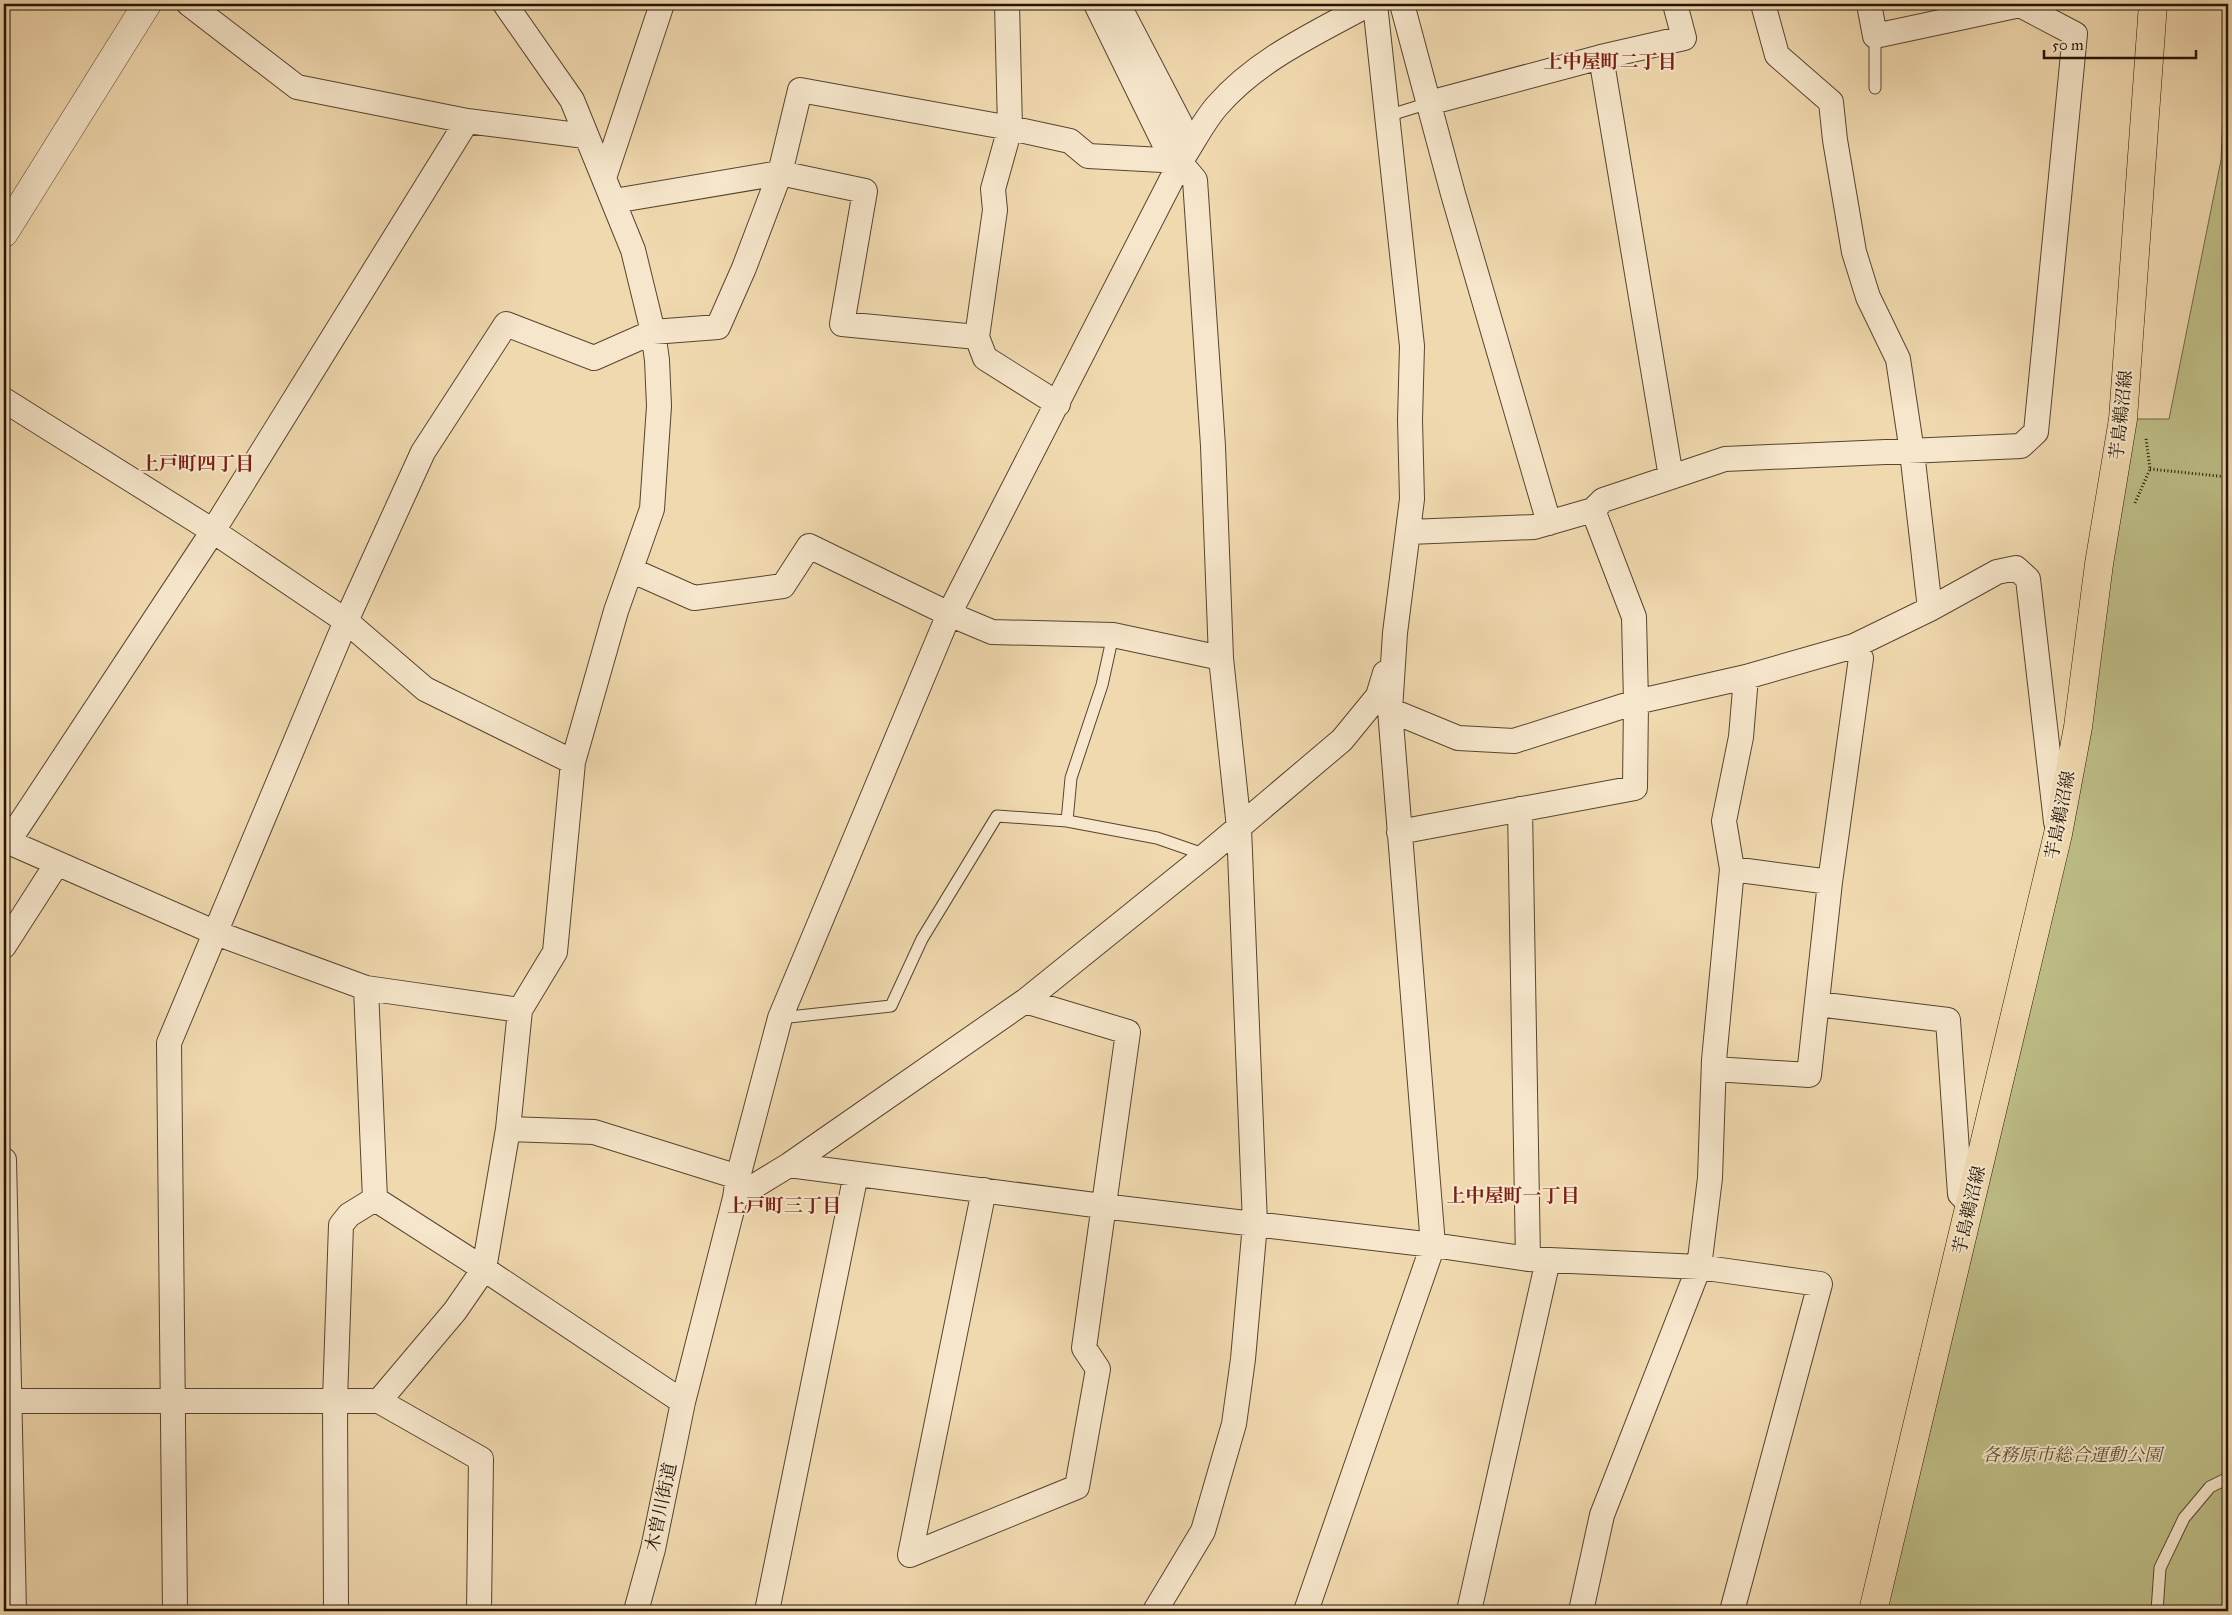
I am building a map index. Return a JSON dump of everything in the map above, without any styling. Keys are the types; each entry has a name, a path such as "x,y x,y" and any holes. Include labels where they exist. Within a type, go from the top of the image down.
{"main road":[{"name":"芋島鵜沼線","path":"1873,1611 2058,834 2078,727 2099,564 2123,419 2154,4"}],"street":[{"path":"4,233 147,4"},
{"path":"189,4 298,86 468,121 585,136"},
{"path":"379,1400 454,1311 484,1269 508,1129 520,1010 556,952 573,762 616,611 631,570 634,555 652,509 659,406 657,360 653,332 633,250 614,201 585,136 572,100 505,4"},
{"path":"604,178 662,4"},
{"path":"1007,4 1010,128 993,189 995,210 977,337 985,358 1058,404"},
{"path":"1096,4 1164,143 1195,180 1213,446 1221,658 1239,828 1255,1224 1243,1359 1234,1424 1203,1531 1155,1611"},
{"path":"1118,4 1180,123 1181,161"},
{"name":"木曽川街道","path":"636,1611 653,1549 682,1402 780,1018 949,614 1181,161 1216,107 1252,73 1291,45 1366,4"},
{"path":"1306,1611 1433,1245 1390,710 1395,633 1412,499 1410,420 1412,346 1375,4"},
{"path":"1402,4 1452,194 1549,523"},
{"path":"1429,103 1601,57 1684,38 1675,4"},
{"path":"1763,4 1777,54 1831,102 1854,252 1868,297 1898,359 1912,452 1930,609"},
{"path":"1409,532 1534,527 1592,510 1603,500 1726,459 2021,446 2036,432 2075,34 2057,15 2020,5 1965,10 1875,36 1869,4"},
{"path":"1601,57 1671,477"},
{"path":"174,1611 168,1043 346,621 423,452 506,324 594,358 653,332 718,327 744,268 780,173 800,90 1010,128 1070,141 1088,156 1181,161"},
{"path":"468,121 213,531 6,841 56,865 216,933 366,988 520,1010"},
{"path":"614,201 780,173 865,191 842,324 977,337"},
{"path":"4,400 213,531 346,621 425,689 573,762"},
{"path":"1400,832 1635,788 1636,702 1634,617 1592,510"},
{"path":"631,570 694,598 783,586 808,546 949,614 992,632 1113,635 1221,658"},
{"path":"1390,710 1458,738 1514,741 1636,702 1746,677 1854,646 1930,609 1997,572 2016,568 2028,579 2058,834"},
{"path":"508,1129 594,1132 736,1188 789,1165 1025,1001 1239,828 1342,740 1378,696 1395,633"},
{"path":"1714,1069 1809,1075 1830,882 1861,658 1854,646"},
{"path":"1581,1611 1602,1515 1699,1267 1710,1178 1714,1069 1732,869 1724,821 1741,737 1746,677"},
{"path":"1469,1611 1538,1259 1520,809"},
{"path":"4,946 56,865"},
{"path":"1732,869 1830,882"},
{"path":"366,988 376,1199"},
{"path":"984,1190 910,1555 1077,1487 1098,1369 1084,1348 1102,1206 1128,1032 1025,1001"},
{"path":"1817,1004 1948,1020 1960,1194 1970,1204"},
{"path":"4,1160 6,1401 14,1611"},
{"path":"789,1165 1102,1206 1538,1259 1699,1267 1820,1284 1732,1611"},
{"path":"767,1611 856,1174"},
{"path":"376,1199 682,1402"},
{"path":"336,1611 335,1400 340,1225 350,1215 376,1199"},
{"path":"6,1401 379,1400 481,1458 479,1611"}],"lane":[{"path":"1875,36 1875,88"},
{"path":"1387,116 1429,103"},
{"path":"1067,821 1071,778 1102,685 1113,635"},
{"path":"780,1018 891,1006 922,939 997,816 1067,821 1156,838 1206,855"},
{"path":"2157,1611 2160,1568 2184,1518 2210,1486 2228,1478"}],"path":[{"path":"2150,470 2228,477"}],"green space":[{"name":"各務原市総合運動公園","path":"2227,4 2228,1611 1873,1611 2058,834 2123,419 2169,419 2221,160"}],"district":[{"name":"上中屋町二丁目","path":"1610,61"},
{"name":"上戸町四丁目","path":"197,463"},
{"name":"上中屋町一丁目","path":"1513,1195"},
{"name":"上戸町三丁目","path":"784,1205"}]}
